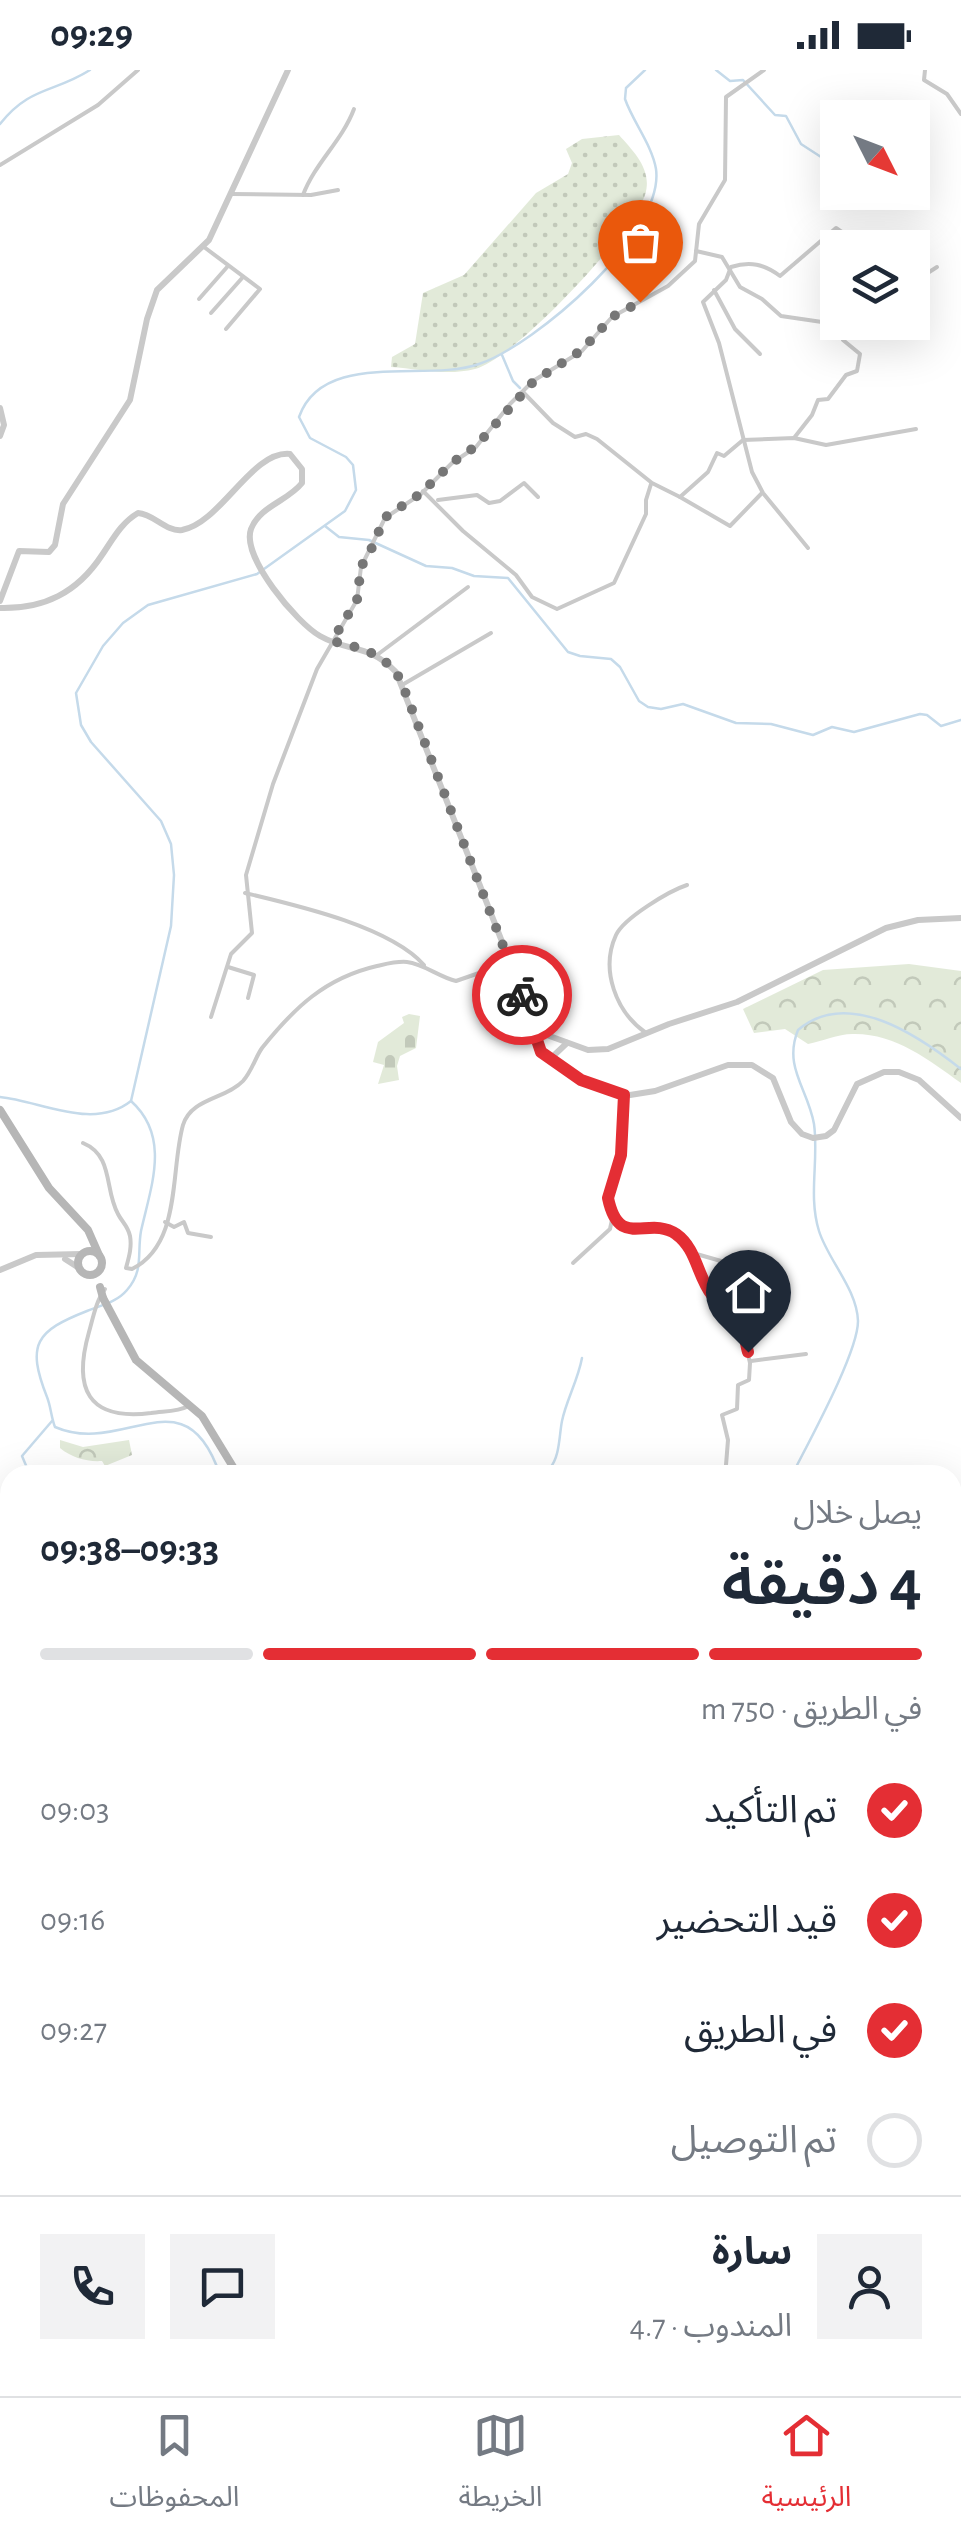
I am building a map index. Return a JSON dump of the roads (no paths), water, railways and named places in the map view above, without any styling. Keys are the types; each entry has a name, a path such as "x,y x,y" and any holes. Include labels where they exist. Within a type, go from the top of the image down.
{"main road":[{"path":"0,1110 50,1188 92,1237 102,1263 101,1290 142,1366 210,1424 233,1465"},
{"path":"80,1222 88,1236 82,1271 101,1290"},
{"path":"83,1254 99,1255"},
{"path":"82,1271 99,1271"}],"street":[{"path":"0,165 98,106 138,70"},
{"path":"288,70 204,248 168,276 157,290 147,318 130,400 62,504 52,550 18,550 0,605 28,608 64,594 88,576 122,526 138,513 148,514 174,530 184,529 210,513 271,457 290,454 300,463 302,482 256,520 249,538 258,562 293,614 317,635 365,649 396,672 510,962 532,1030 541,1052 549,1060 581,1080 624,1095 655,1091 728,1065 746,1063 770,1074 790,1122 802,1134 816,1138 834,1130 857,1084 884,1072 899,1072 919,1080 961,1118"},
{"path":"211,1017 231,954 252,933 246,893 248,862 290,735 332,641 357,600 361,567 382,522 476,446 544,373 582,350 612,317 668,286 695,261 699,224 724,180 726,97 764,70"},
{"path":"925,70 924,80 947,94 961,114"},
{"path":"303,195 354,109"},
{"path":"232,194 303,195 338,190"},
{"path":"730,267 744,263 761,265 780,276 820,242"},
{"path":"204,248 260,291 226,329"},
{"path":"696,251 722,256 740,287 782,316 820,322"},
{"path":"199,299 228,266"},
{"path":"730,267 726,280 703,302 762,493 808,548"},
{"path":"930,271 937,267"},
{"path":"211,312 243,276"},
{"path":"714,290 735,330 760,354"},
{"path":"794,438 812,416 818,400 828,399 846,376 857,371 860,354 843,340"},
{"path":"523,392 553,423 575,437 586,434 597,439 652,483 730,526 762,493"},
{"path":"0,408 4,425 0,436"},
{"path":"680,497 708,472 716,454 724,456 743,440 794,438 826,444 916,429"},
{"path":"435,500 477,495 489,503 500,501 524,482 538,497"},
{"path":"423,491 516,575 532,597 557,609 614,583 646,514 652,483"},
{"path":"377,656 468,587"},
{"path":"402,685 491,633"},
{"path":"646,1033 621,1010 612,983 617,931 648,906 687,885"},
{"path":"246,893 331,914 389,941 424,967"},
{"path":"532,1030 588,1050 602,1050 737,1002 886,928 918,920 961,918"},
{"path":"83,1143 103,1160 116,1210 130,1239 126,1268 136,1268 154,1252 165,1222 177,1176 182,1128 190,1113 242,1082 262,1048 301,1002 343,976 369,968 405,962 456,981 510,962"},
{"path":"228,967 254,975 248,998"},
{"path":"549,1060 567,1043"},
{"path":"624,1095 621,1155 608,1190 608,1204 626,1229 674,1233 693,1254 710,1294 740,1318 751,1376 738,1385 737,1409 722,1415 728,1440 726,1465"},
{"path":"573,1264 610,1229 614,1214"},
{"path":"165,1222 174,1227 182,1221 188,1233 211,1237"},
{"path":"0,1270 29,1257 83,1254"},
{"path":"693,1254 728,1263"},
{"path":"59,1256 82,1271"},
{"path":"101,1290 81,1371 84,1388 95,1402 114,1412 180,1410 190,1405"},
{"path":"749,1361 806,1354"}],"waterway":[{"path":"0,124 32,96 90,70"},
{"path":"0,1097 84,1114 116,1110 131,1101 171,926 174,875 171,844 161,821 91,742 81,725 76,693 103,646 123,623 148,605 257,574 345,511 356,490 353,465 346,457 310,438 299,417 311,396 330,383 353,375 457,369 479,364 532,335 592,284 640,224 653,195 654,160 625,99 626,88 645,70"},
{"path":"716,70 730,81 743,80 775,115 786,116 801,144 820,156"},
{"path":"502,355 520,388"},
{"path":"325,526 339,537 369,540 426,566 508,578 568,652 611,659 620,667 639,701 648,707 661,709 683,704 736,723 771,724 813,735 832,727 854,732 920,714 941,726 961,720"},
{"path":"797,1465 850,1354 858,1321 853,1298 823,1242 816,1218 814,1124 793,1055 798,1030 818,1018 839,1013 860,1015 904,1031 961,1069"},
{"path":"131,1101 151,1130 155,1163 136,1276 119,1298 70,1318 46,1333 37,1352 37,1364 55,1427 105,1433 171,1422 189,1428 206,1444 215,1465"},
{"path":"552,1465 582,1358"},
{"path":"26,1465 22,1456 52,1421"}]}
